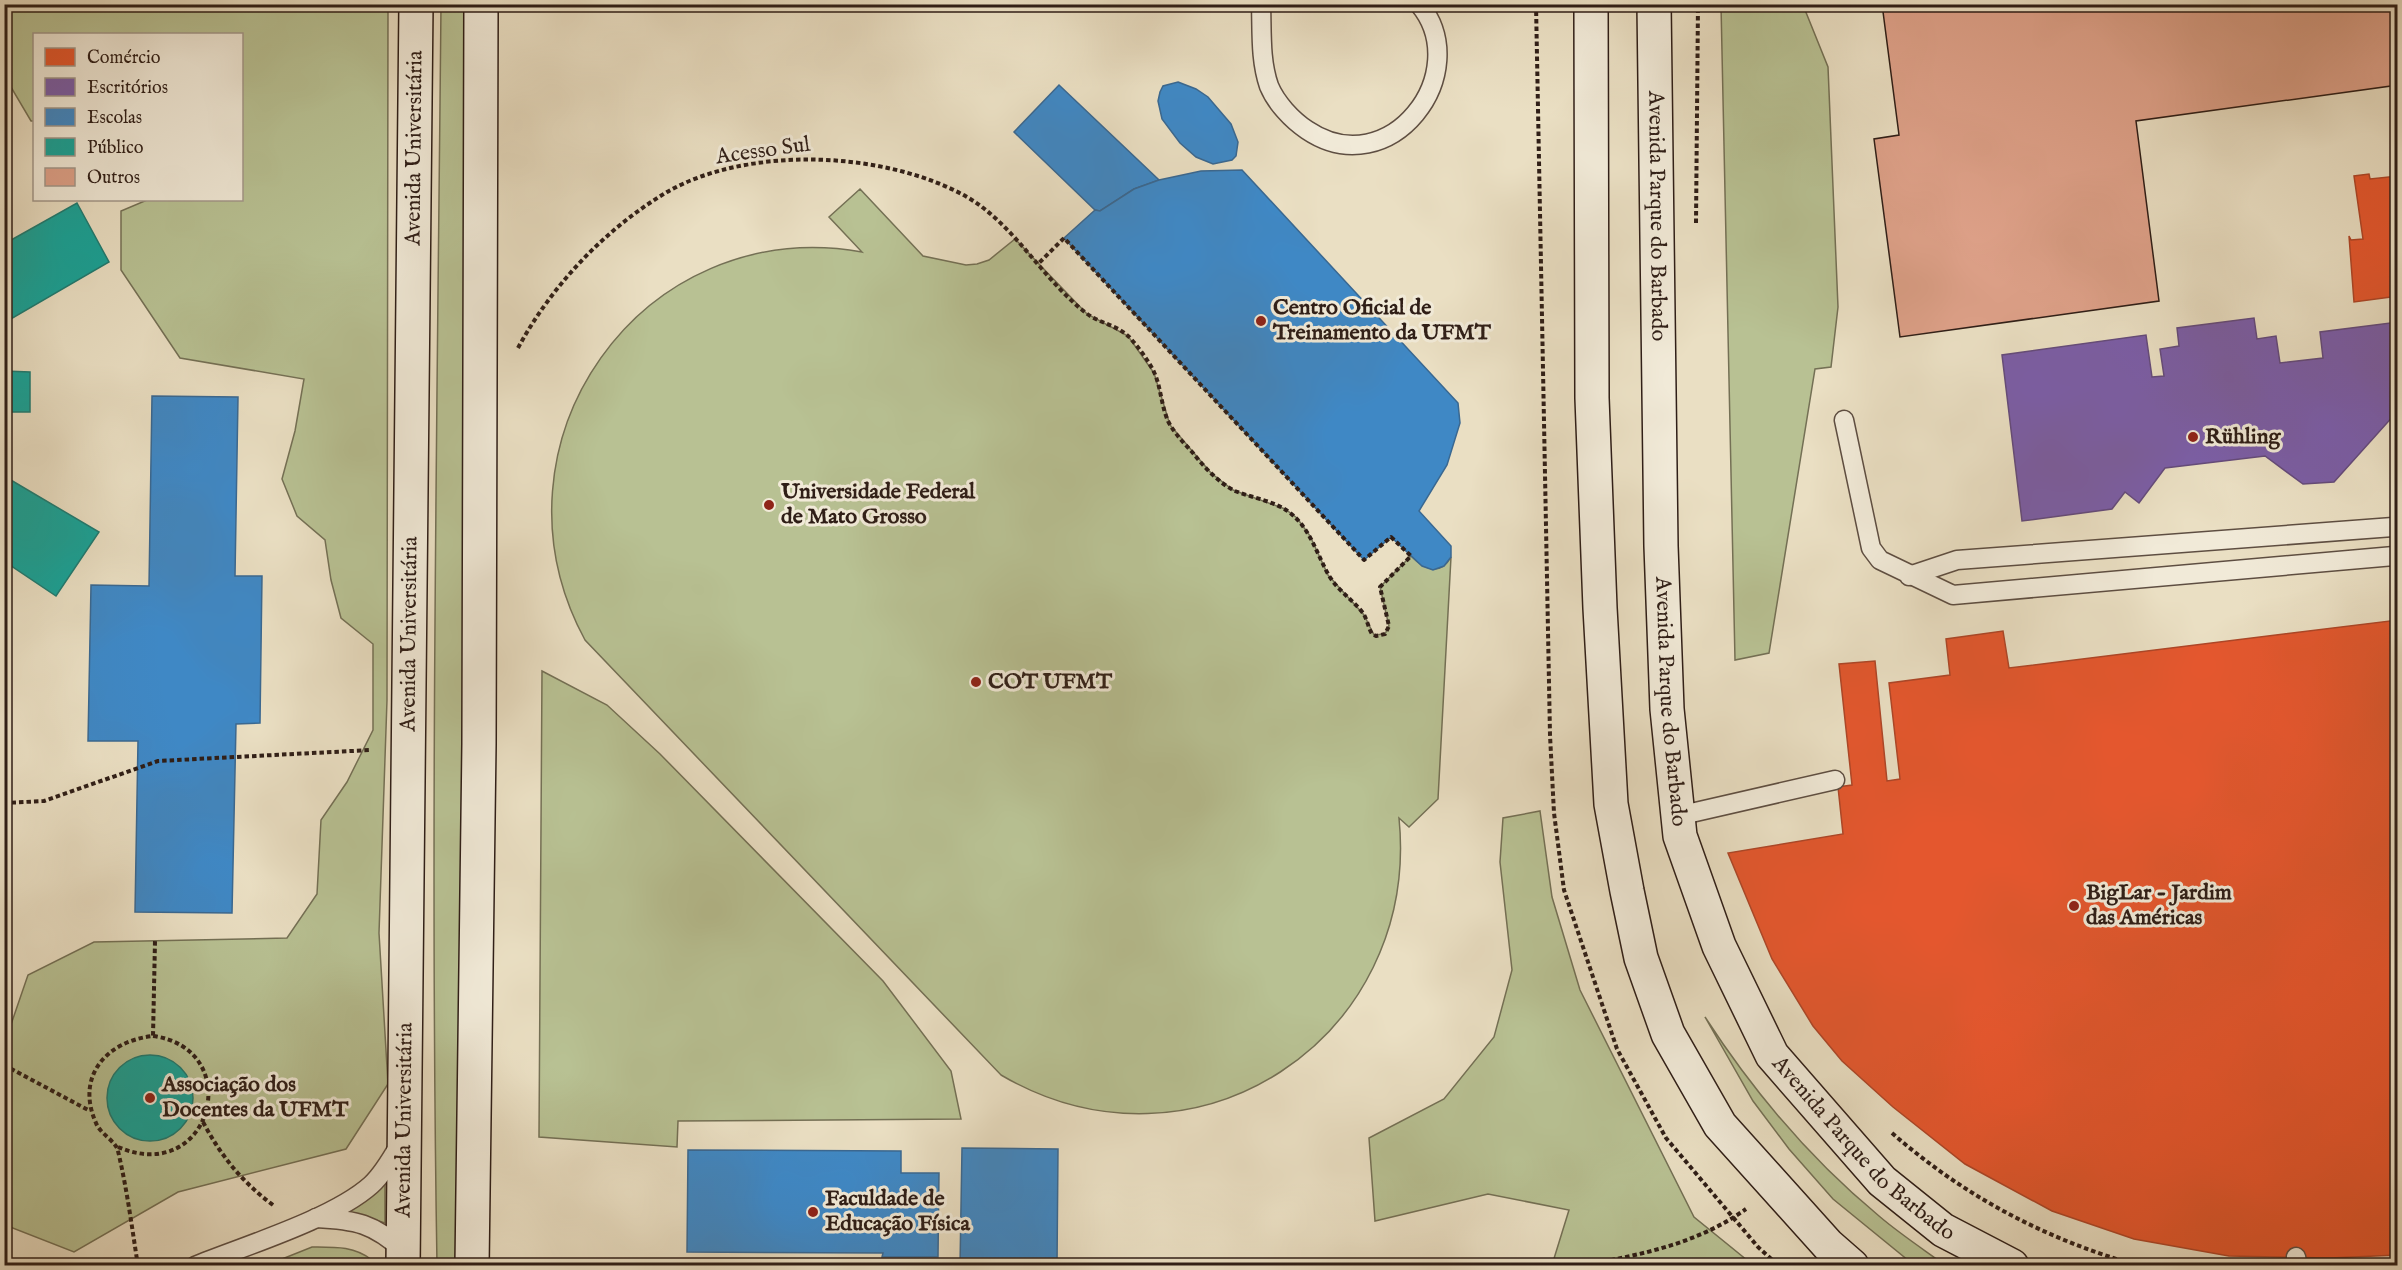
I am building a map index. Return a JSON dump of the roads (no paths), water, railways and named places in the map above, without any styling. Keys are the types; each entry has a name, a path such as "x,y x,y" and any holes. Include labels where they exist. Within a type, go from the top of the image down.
{"main road":[{"name":"Avenida Universitária","path":"404,1258 416,4"},
{"path":"472,1266 479,674 481,4"},
{"path":"1591,4 1592,398 1600,608 1611,804 1627,891 1641,958 1668,1034 1720,1125 1828,1245 1852,1266"},
{"name":"Avenida Parque do Barbado","path":"1654,4 1661,546 1667,709 1680,836 1719,946 1772,1055 1882,1181 1943,1230 2012,1266"}],"lane":[{"path":"1261,4 1263,62 1270,88 1293,120 1318,137 1347,146 1377,143 1399,132 1416,114 1432,87 1437,59 1435,41 1432,27 1419,4"},
{"path":"1844,420 1871,548 1880,560 1910,576 1953,595 2396,558 2390,546 2395,524 1957,560 1910,576"},
{"path":"1678,816 1835,780"},
{"path":"195,1266 351,1200 372,1185 386,1168 405,1136"},
{"path":"314,1217 366,1224 388,1236 404,1258"}],"place":[{"name":"Centro Oficial de Treinamento da UFMT","path":"1261,321"},
{"name":"Rühling","path":"2193,437"},
{"name":"Universidade Federal de Mato Grosso","path":"769,505"},
{"name":"COT UFMT","path":"976,682"},
{"name":"BigLar - Jardim das Américas","path":"2074,906"},
{"name":"Associação dos Docentes da UFMT","path":"150,1098"},
{"name":"Faculdade de Educação Física","path":"813,1212"}]}
